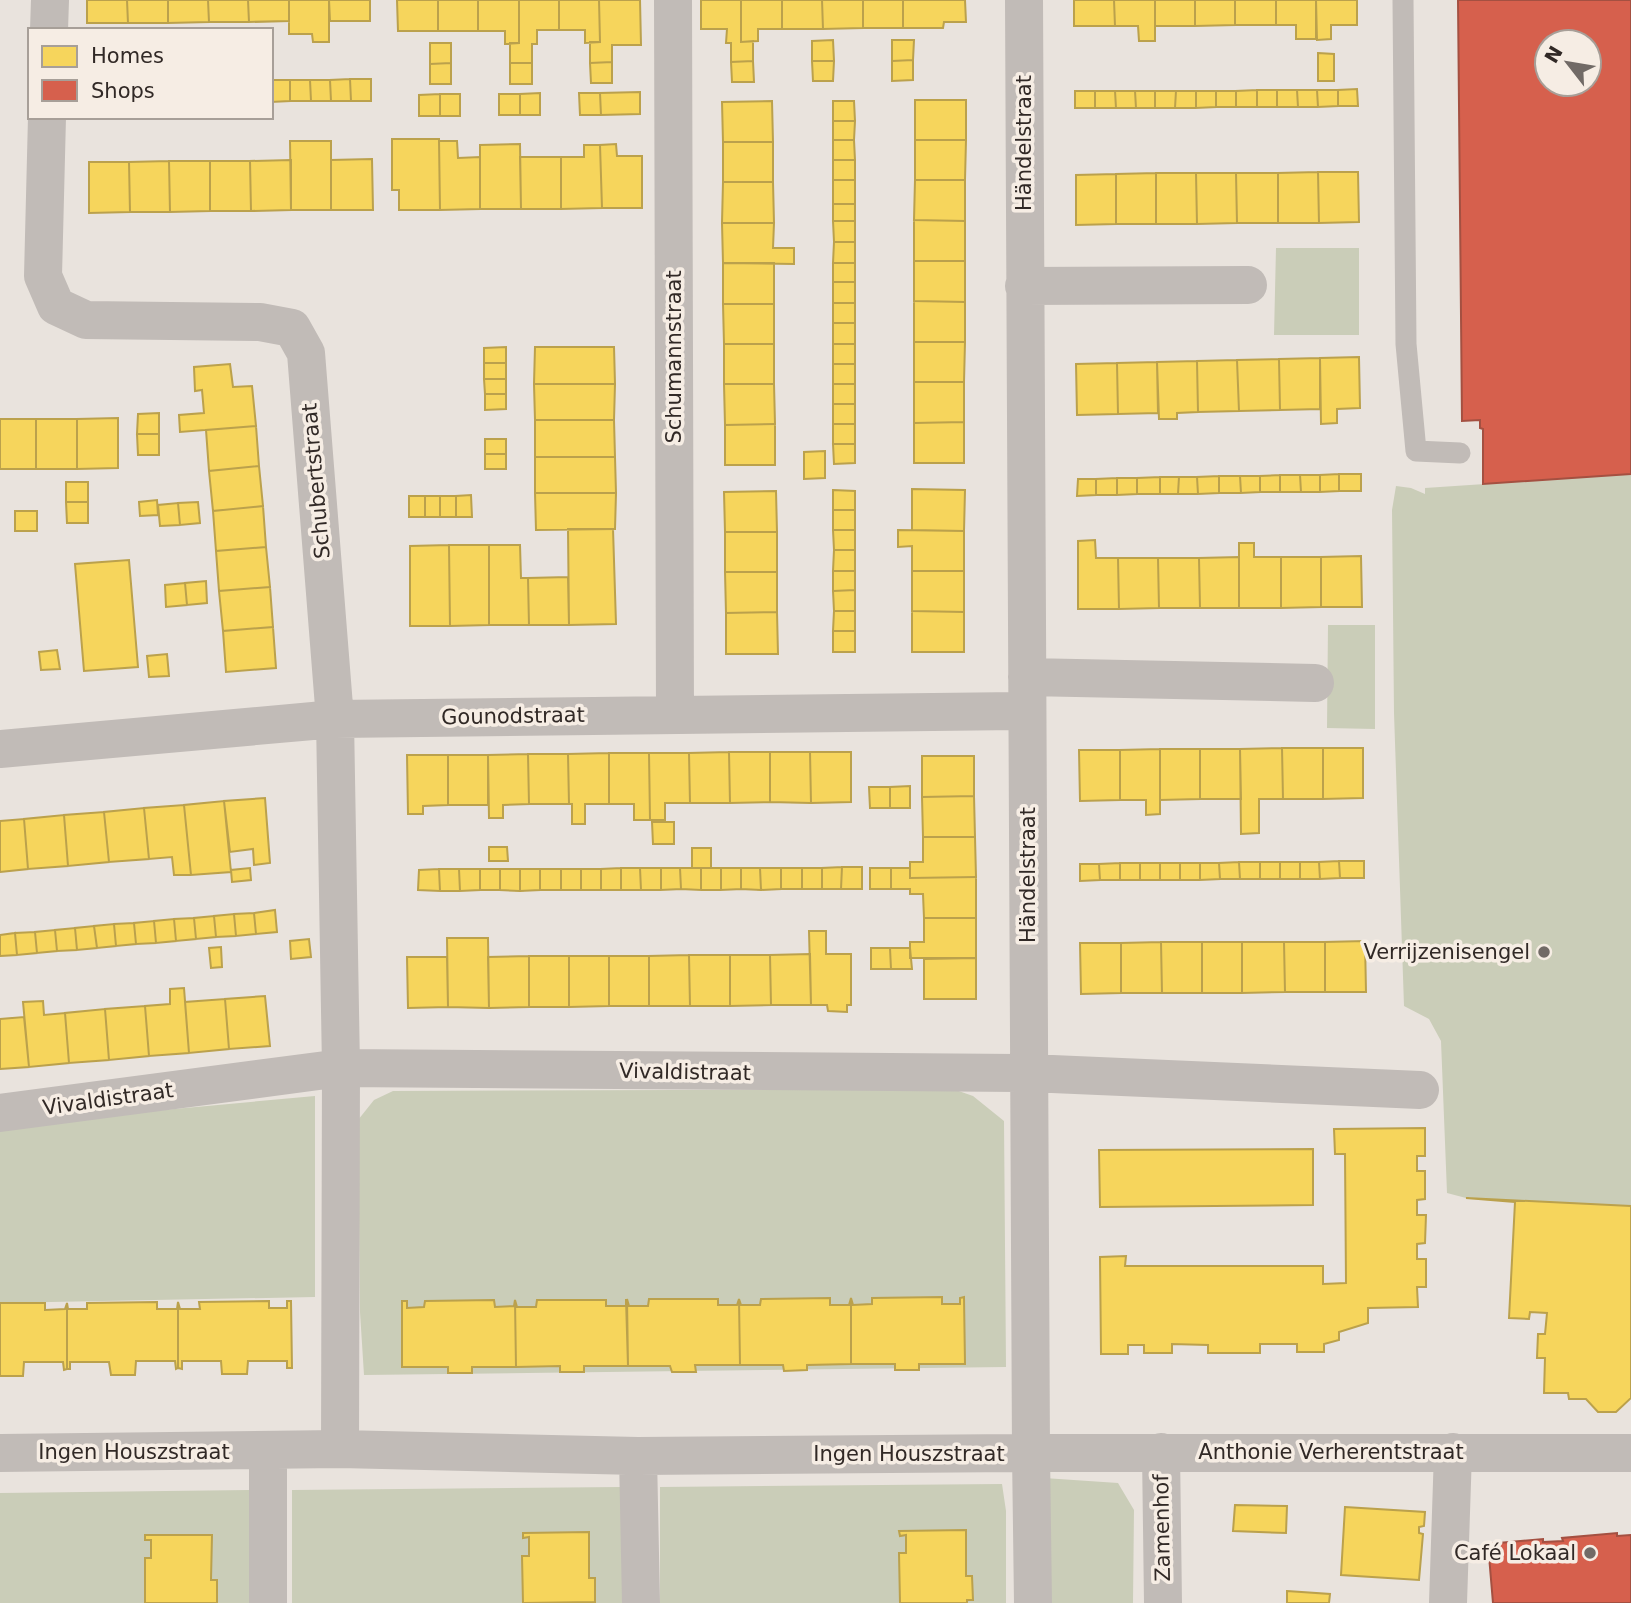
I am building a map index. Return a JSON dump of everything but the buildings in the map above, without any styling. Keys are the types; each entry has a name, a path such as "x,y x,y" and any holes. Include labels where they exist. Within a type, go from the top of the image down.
{"street":[{"path":"49,28 50,0"},
{"name":"Schumannstraat","path":"673,0 675,714"},
{"name":"Händelstraat","path":"1024,0 1031,1452"},
{"name":"Schubertstraat","path":"47,119 43,276 56,306 86,320 260,322 292,328 306,353 335,719 341,1068"},
{"path":"1024,286 1248,285"},
{"path":"1027,694 1315,683"},
{"name":"Gounodstraat","path":"0,749 335,719 675,714 1027,694"},
{"path":"340,1449 341,1068"},
{"name":"Vivaldistraat","path":"0,1113 341,1068 1029,1073"},
{"path":"1029,1073 1420,1090"},
{"name":"Ingen Houszstraat","path":"0,1453 268,1452 340,1449 638,1456 1031,1452 1033,1603"},
{"path":"268,1452 268,1603"},
{"name":"Anthonie Verherentstraat","path":"1031,1452 1631,1453"},
{"name":"Zamenhof","path":"1161,1452 1163,1603"},
{"path":"1448,1603 1453,1452"},
{"path":"638,1456 641,1603"}],"lane":[{"path":"1402,0 1406,344 1416,451 1460,453"}],"green space":[{"path":"1276,248 1359,248 1359,335 1274,335"},
{"path":"1631,474 1631,1206 1466,1198 1447,1193 1441,1041 1429,1019 1404,1006 1394,713 1392,510 1396,486 1425,494 1425,488"},
{"path":"1328,625 1375,625 1375,729 1327,728"},
{"path":"953,1089 973,1096 1004,1121 1006,1367 364,1375 360,1312 358,1120 374,1100 393,1091"},
{"path":"315,1096 315,1297 0,1303 0,1125"},
{"path":"1044,1478 1118,1483 1134,1510 1133,1603 1041,1603"},
{"path":"1002,1484 1006,1511 1006,1603 660,1603 660,1487"},
{"path":"621,1487 624,1603 292,1603 292,1490"},
{"path":"249,1490 251,1603 0,1603 0,1493"}],"place":[{"name":"Verrijzenisengel","path":"1544,952"},
{"name":"Café Lokaal","path":"1590,1553"}]}
